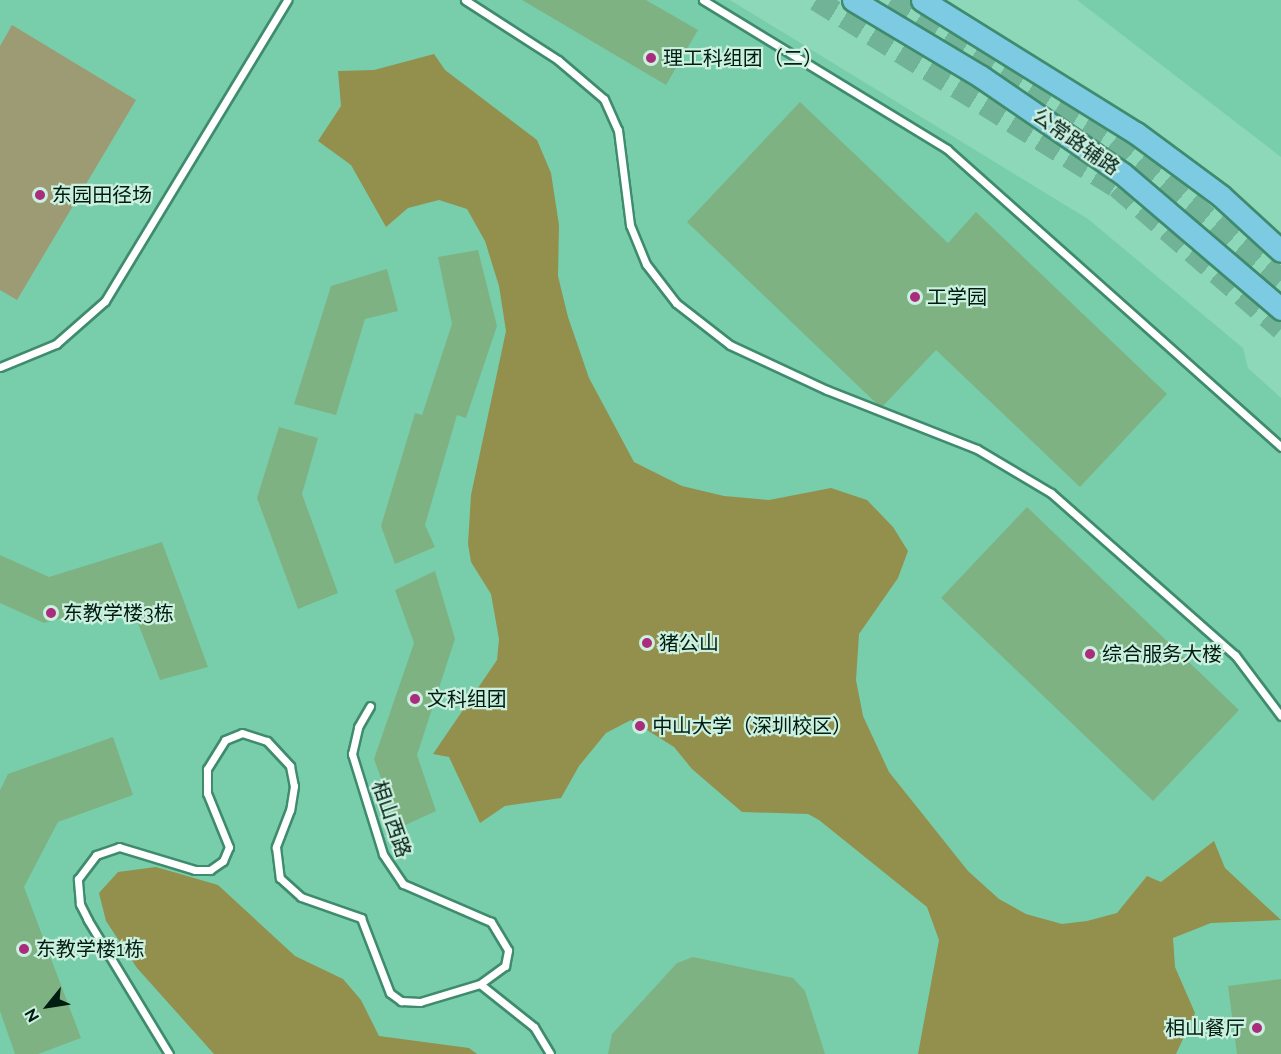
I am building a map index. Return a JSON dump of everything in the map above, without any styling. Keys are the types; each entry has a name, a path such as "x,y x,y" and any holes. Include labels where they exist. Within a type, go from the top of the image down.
{"main road":[{"name":"公常路辅路","path":"853,0 980,76 1123,174 1281,309"},
{"name":"公常路辅路","path":"922,0 1136,133 1221,196 1281,251"}],"lane":[{"path":"0,367 56,344 105,301 287,0"},
{"path":"465,0 558,60 604,99 618,130 630,225 646,264 676,303 730,345 827,390 977,449 1051,493 1235,655 1281,716"},
{"path":"703,0 947,148 1281,447"},
{"name":"相山西路","path":"170,1054 88,920 80,904 78,879 96,855 119,847 195,870 210,870 223,861 229,847 207,793 207,769 225,740 242,733 267,741 290,766 294,786 276,863 280,878 291,890 361,918 373,940 384,982 401,1001 420,1002 480,984 506,966 508,950 502,934 491,922 403,884 383,854 352,754 358,727 370,706"},
{"path":"480,984 534,1027 550,1054"}],"shaded area":[{"name":"中山大学（深圳校区）","path":"0,0 730,0 1088,219 1243,348 1248,368 1281,398 1281,1054 0,1054"},
{"path":"1077,0 1281,0 1281,157"},
{"name":"东园田径场","path":"12,25 136,100 17,300 0,290 0,46"},
{"path":"434,54 445,70 537,140 551,173 559,225 558,276 568,317 589,378 634,462 682,486 724,496 769,500 831,488 867,500 893,527 908,551 898,578 859,634 856,680 863,716 889,772 968,871 999,899 1026,914 1062,924 1087,921 1117,913 1147,876 1161,882 1214,841 1225,868 1281,920 1211,923 1173,938 1175,967 1195,1013 1176,1054 918,1054 939,940 927,907 819,820 808,814 742,812 692,769 674,747 631,720 606,733 579,766 561,798 505,806 480,823 449,757 433,754 497,660 499,639 491,594 471,562 468,544 471,495 506,331 499,286 485,241 467,209 439,200 408,208 386,227 351,165 318,141 341,106 338,71 374,70"},
{"path":"156,867 218,885 295,956 343,979 361,1000 379,1036 469,1048 477,1054 214,1054 137,968 106,921 99,893 118,872"}],"building":[{"name":"理工科组团（二）","path":"522,0 646,0 698,30 666,85"},
{"name":"工学园","path":"800,102 948,243 976,212 1167,394 1080,487 936,350 883,406 877,404 687,222"},
{"path":"478,250 497,326 466,418 457,415 425,525 435,547 395,564 381,526 415,413 422,415 452,324 438,257"},
{"path":"387,269 398,311 365,319 336,415 294,404 331,286"},
{"path":"279,427 318,438 302,494 338,593 298,609 257,498"},
{"name":"综合服务大楼","path":"1027,507 1239,710 1153,801 941,598"},
{"name":"东教学楼3栋","path":"162,542 208,667 160,680 129,600 44,623 0,603 0,555 49,577"},
{"name":"文科组团","path":"435,571 455,639 417,755 436,811 399,828 374,759 414,643 395,590"},
{"name":"东教学楼1栋","path":"113,737 133,795 58,822 24,887 81,1038 38,1054 15,1054 0,1011 0,790 8,774"},
{"path":"693,957 793,978 805,991 825,1054 608,1054 612,1034 677,963"},
{"name":"相山餐厅","path":"1281,979 1281,1054 1237,1054 1228,986"}],"tunnel":[{"path":"816,0 1117,187 1281,329"},
{"path":"891,0 1115,139 1281,280"}],"place":[{"name":"理工科组团（二）","path":"651,58"},
{"name":"东园田径场","path":"40,195"},
{"name":"工学园","path":"915,297"},
{"name":"东教学楼3栋","path":"51,613"},
{"name":"猪公山","path":"647,643"},
{"name":"综合服务大楼","path":"1090,654"},
{"name":"文科组团","path":"415,699"},
{"name":"中山大学（深圳校区）","path":"640,726"},
{"name":"东教学楼1栋","path":"24,949"},
{"name":"相山餐厅","path":"1257,1028"}]}
